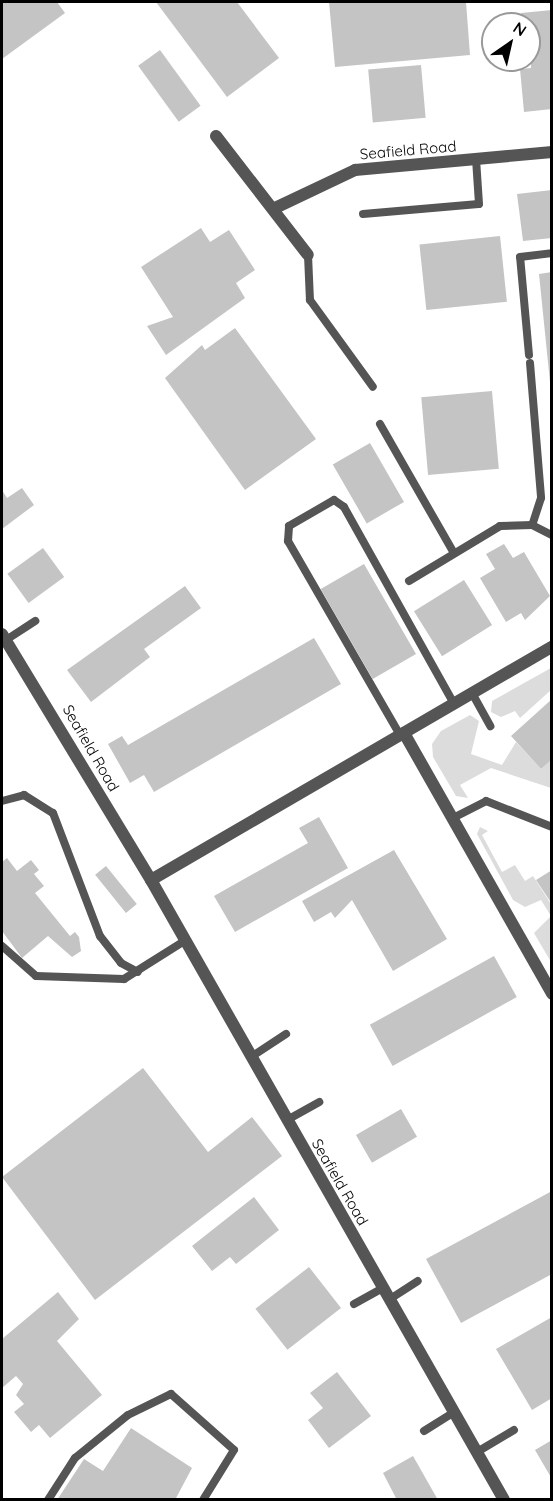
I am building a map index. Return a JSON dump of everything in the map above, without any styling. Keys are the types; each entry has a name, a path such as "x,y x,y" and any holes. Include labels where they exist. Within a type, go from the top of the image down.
{"street":[{"path":"216,136 275,208 308,255"},
{"name":"Seafield Road","path":"275,208 355,170 552,152"},
{"name":"Seafield Road","path":"4,637 186,940 504,1500"},
{"path":"151,880 552,647"},
{"path":"402,734 453,818 552,994"}],"lane":[{"path":"363,214 479,204 476,159"},
{"path":"532,525 541,498 520,257 552,254"},
{"path":"308,255 310,300 373,387"},
{"path":"380,424 454,553"},
{"path":"402,734 288,541 289,526 334,500 344,507 454,704"},
{"path":"409,581 500,526 532,525 552,535"},
{"path":"4,637 35,621"},
{"path":"471,693 490,726"},
{"path":"2,801 24,795 52,813 100,936 115,958 138,972"},
{"path":"453,818 486,801 552,827"},
{"path":"2,946 36,976 124,979 186,940"},
{"path":"251,1057 286,1034"},
{"path":"287,1120 319,1102"},
{"path":"390,1299 418,1281"},
{"path":"354,1304 383,1288"},
{"path":"48,1500 75,1458 128,1415 171,1394 234,1450 203,1500"},
{"path":"424,1431 454,1412"},
{"path":"477,1452 514,1430"}],"shaded area":[{"path":"551,668 551,690 520,718 515,711 501,717 491,712 492,701"},
{"path":"470,715 479,721 471,754 502,765 516,742 541,769 551,759 551,788 491,768 460,785 468,798 456,796 433,757 432,744 441,731"},
{"path":"480,827 488,831 482,835 502,872 515,865 525,881 533,876 551,904 551,916 541,900 525,907 513,900 477,834"},
{"path":"551,916 551,962 534,933"}],"building":[{"path":"2,2 57,2 65,13 2,59"},
{"path":"156,2 237,2 279,58 227,97"},
{"path":"329,2 466,2 470,55 335,67"},
{"path":"552,10 552,109 524,112 520,72 541,72 541,12 531,12"},
{"path":"160,50 201,106 179,122 138,66"},
{"path":"421,65 426,118 373,122 368,70"},
{"path":"552,190 552,238 523,241 517,194"},
{"path":"201,228 210,242 229,230 255,270 236,283 245,298 166,355 147,326 173,317 141,267"},
{"path":"500,236 507,302 426,310 419,244"},
{"path":"552,272 552,382 550,382 539,274"},
{"path":"235,328 316,439 245,490 165,378 202,345 205,350"},
{"path":"492,391 499,469 428,475 421,397"},
{"path":"370,443 404,502 367,523 333,464"},
{"path":"22,488 34,505 2,529 2,490 7,498"},
{"path":"504,544 513,558 524,552 550,596 525,620 521,613 506,622 480,578 495,569 486,554"},
{"path":"43,548 64,577 29,603 7,574"},
{"path":"364,564 416,654 373,679 321,589"},
{"path":"464,580 492,625 442,656 414,611"},
{"path":"185,586 201,608 144,649 150,657 91,702 67,670"},
{"path":"314,638 341,684 154,792 144,775 130,783 108,744 122,736 128,745"},
{"path":"552,699 552,759 541,769 511,736"},
{"path":"319,817 348,868 235,932 214,896 308,843 299,828"},
{"path":"394,850 447,939 393,971 352,900 335,918 331,912 314,922 302,901"},
{"path":"7,858 17,871 31,860 39,870 34,874 44,886 35,893 70,936 75,932 79,937 81,951 72,957 48,936 22,958 2,931 2,862"},
{"path":"106,866 137,904 126,913 95,875"},
{"path":"552,870 552,904 536,880"},
{"path":"494,956 517,997 393,1066 370,1025"},
{"path":"143,1068 208,1152 252,1117 282,1156 95,1300 2,1177"},
{"path":"401,1109 417,1137 372,1163 356,1135"},
{"path":"552,1191 552,1274 461,1323 426,1259"},
{"path":"254,1197 279,1230 236,1264 230,1257 212,1271 192,1246"},
{"path":"309,1267 341,1308 287,1350 255,1309"},
{"path":"58,1292 79,1319 57,1341 102,1395 50,1438 39,1425 31,1432 14,1412 24,1404 16,1395 23,1384 16,1376 2,1388 2,1339"},
{"path":"552,1317 552,1398 532,1410 496,1349"},
{"path":"337,1372 371,1416 329,1448 308,1420 323,1408 310,1393"},
{"path":"131,1428 192,1468 175,1500 57,1500 84,1459 103,1471"},
{"path":"552,1440 552,1479 535,1450"},
{"path":"413,1456 438,1500 397,1500 383,1473"}]}
